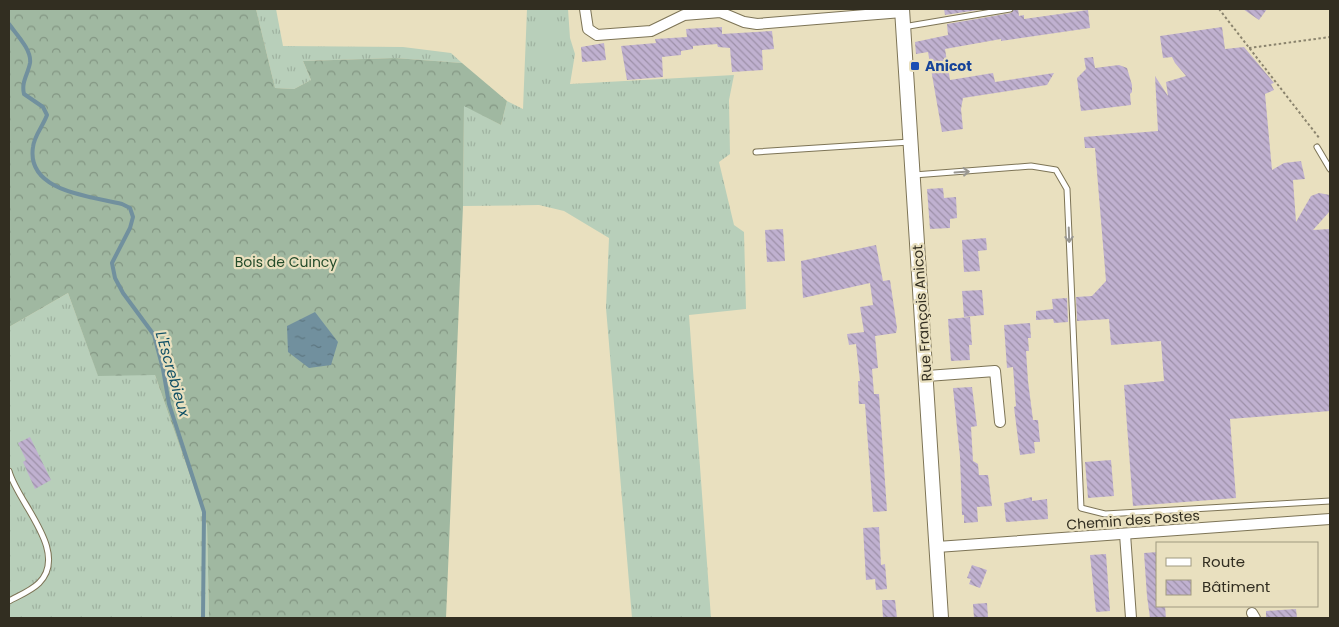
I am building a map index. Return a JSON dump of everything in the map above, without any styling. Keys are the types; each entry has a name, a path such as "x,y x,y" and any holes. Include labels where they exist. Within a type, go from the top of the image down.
{"street":[{"path":"585,9 588,29 597,35 657,30 684,12 719,11 744,22 757,24 902,10"},
{"name":"Rue François Anicot","path":"902,10 941,618"},
{"path":"926,376 995,372 1000,422"},
{"name":"Chemin des Postes","path":"937,547 1330,520"},
{"path":"1125,534 1131,618"}],"lane":[{"path":"903,27 1010,9"},
{"path":"756,152 911,142"},
{"path":"1316,148 1330,169"},
{"path":"913,176 1031,166 1056,170 1067,189 1081,508 1105,514 1330,501"},
{"path":"9,471 45,542 48,567 45,576 38,585 9,601"}],"path":[{"path":"1219,9 1324,145"},
{"path":"1249,48 1330,37"}],"green space":[{"name":"Bois de Cuincy","path":"9,9 256,9 275,88 294,89 311,80 303,61 395,58 462,63 507,101 501,125 464,106 463,206 446,618 209,618 207,525 155,375 98,376 68,293 9,327"},
{"path":"256,9 276,9 283,46 403,47 451,53 462,63 395,58 303,61 311,80 294,89 275,88"},
{"path":"527,9 568,9 570,38 575,54 570,84 734,75 729,100 730,154 719,162 734,225 744,232 746,309 689,315 711,618 632,618 606,308 609,238 564,211 539,205 463,206 464,105 501,125 507,101 523,109"},
{"path":"539,24 557,24 557,60 539,60"},
{"path":"68,293 98,375 155,375 207,525 209,618 9,618 9,327"}],"water":[{"path":"315,312 338,342 331,365 309,368 288,352 287,326"}],"building":[{"path":"944,9 985,9 945,15"},
{"path":"1014,9 1018,9 1019,16 1024,15 1024,19 1088,10 1090,28 1001,41 1001,39 945,49 950,80 993,73 995,82 1054,73 1047,85 963,98 961,109 963,129 942,132 928,52 916,54 915,42 948,35 947,24 1011,13"},
{"path":"1243,9 1267,9 1259,20"},
{"path":"722,27 722,34 772,31 774,49 762,50 763,70 732,72 730,48 718,47 717,44 693,46 693,49 681,51 681,55 662,57 663,77 627,80 621,46 656,43 655,39 687,37 686,29"},
{"path":"1222,27 1225,49 1244,47 1274,83 1271,84 1274,90 1265,94 1272,170 1284,163 1301,161 1305,179 1293,180 1296,222 1311,196 1319,193 1330,195 1330,211 1313,230 1330,229 1330,411 1230,419 1236,498 1133,506 1124,385 1164,381 1161,341 1111,345 1109,319 1077,321 1076,297 1092,296 1106,281 1095,148 1085,148 1084,137 1158,131 1155,76 1168,96 1166,82 1186,76 1172,57 1163,58 1160,36"},
{"path":"604,43 606,60 582,62 581,47"},
{"path":"1093,57 1095,68 1119,65 1127,68 1132,85 1132,92 1130,94 1131,105 1081,111 1077,78 1086,69 1084,58"},
{"path":"943,188 944,198 956,197 957,218 950,219 950,228 930,229 927,189"},
{"path":"783,229 785,261 767,262 765,230"},
{"path":"986,238 987,250 978,251 980,271 964,272 962,240"},
{"path":"876,245 883,281 890,280 897,328 896,333 875,336 878,368 872,369 874,394 879,394 887,511 873,512 865,404 859,404 858,381 860,381 856,344 849,345 847,334 864,332 860,307 873,305 870,283 803,298 801,261"},
{"path":"982,290 984,315 964,317 962,291"},
{"path":"1067,298 1068,322 1054,323 1053,319 1036,320 1036,311 1053,309 1052,299"},
{"path":"970,317 972,345 969,345 970,360 951,361 948,319"},
{"path":"1030,323 1031,338 1028,338 1029,351 1026,351 1028,381 1033,420 1038,420 1040,442 1034,442 1035,453 1020,455 1014,407 1016,406 1013,367 1007,368 1004,325"},
{"path":"972,387 977,426 971,427 973,461 978,464 979,475 988,475 992,506 977,507 978,522 964,523 953,388"},
{"path":"30,437 51,480 35,489 23,462 26,460 18,443"},
{"path":"1111,460 1114,496 1088,498 1085,462"},
{"path":"1032,497 1032,501 1047,499 1048,519 1006,522 1004,503"},
{"path":"879,527 881,565 885,564 887,589 876,590 875,579 866,580 863,528"},
{"path":"1156,552 1156,607 1165,607 1166,618 1150,618 1144,553"},
{"path":"1106,554 1110,611 1096,612 1090,555"},
{"path":"972,565 987,570 980,588 969,584 971,579 967,578"},
{"path":"882,600 895,600 897,618 883,618"},
{"path":"987,603 988,618 974,618 973,604"},
{"path":"1296,609 1297,618 1266,618 1266,611"}],"waterway":[{"name":"L'Escrebieux","path":"9,24 29,53 30,63 23,86 24,94 43,107 47,115 33,147 34,162 40,174 50,183 63,189 122,204 130,208 133,217 130,228 112,263 115,278 123,293 154,335 163,369 169,404 204,512 203,618"}],"place":[{"name":"Anicot","path":"915,66"}]}
